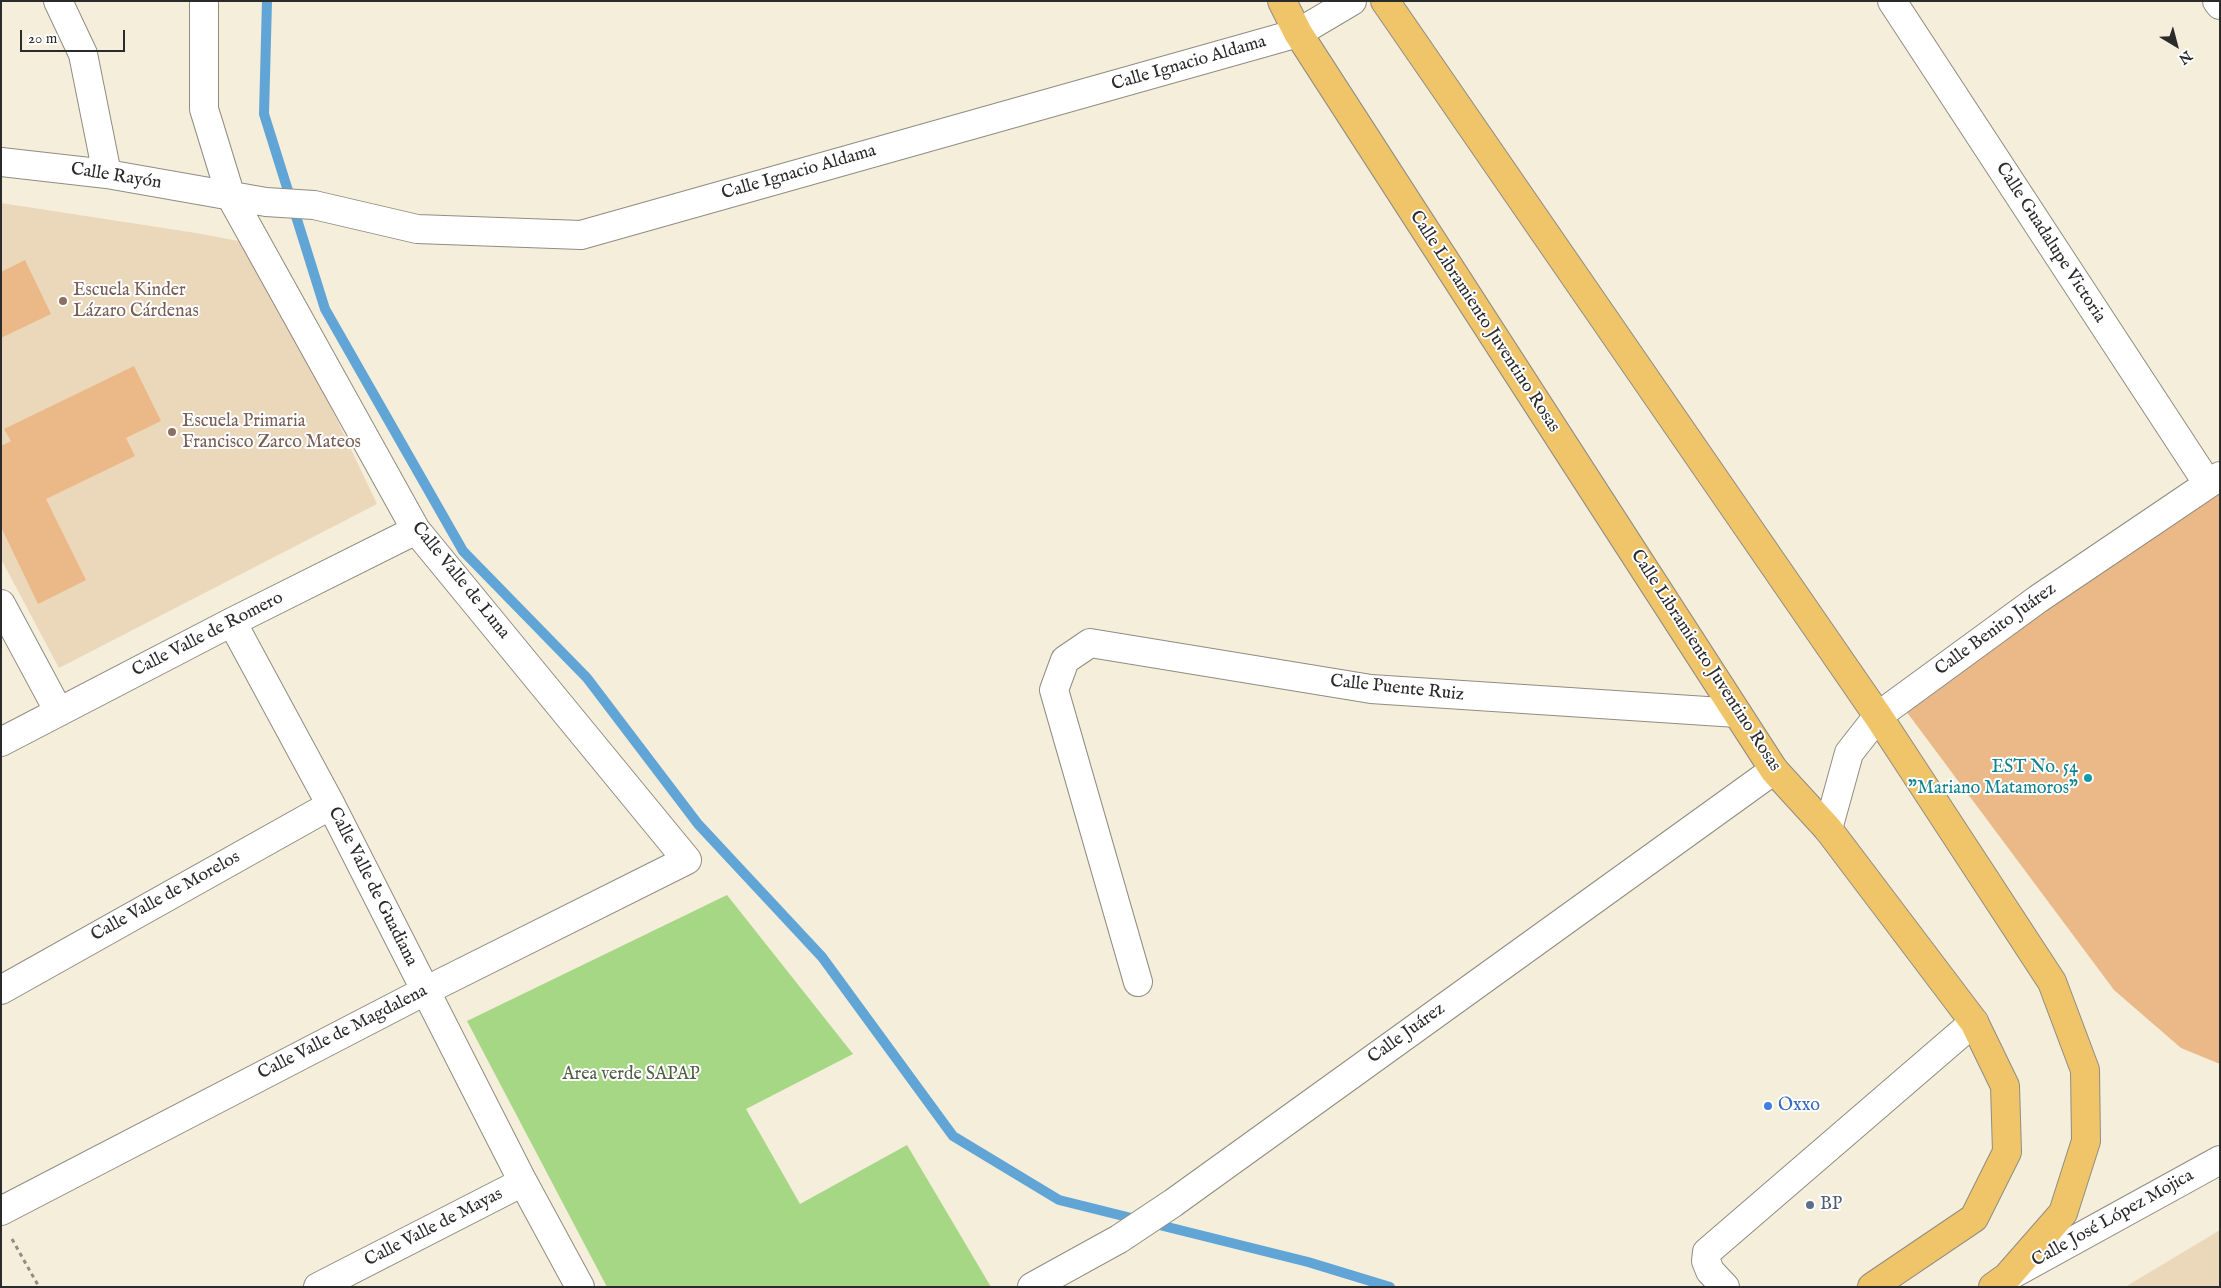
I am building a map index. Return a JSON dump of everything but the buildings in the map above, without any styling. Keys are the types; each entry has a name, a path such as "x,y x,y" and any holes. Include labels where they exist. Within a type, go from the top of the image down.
{"main road":[{"name":"Calle Libramiento Juventino Rosas","path":"1282,1 1298,33 1774,770 1828,829 1974,1022 2004,1086 2006,1152 1974,1218 1872,1287"},
{"path":"1384,1 1878,716 2052,982 2085,1070 2086,1141 2063,1213 2002,1284"}],"street":[{"path":"58,1 83,54 107,174"},
{"name":"Calle Valle de Luna","path":"204,1 204,109 231,196 416,530 687,860"},
{"name":"Calle Ignacio Aldama","path":"231,196 266,202 314,204 417,229 581,234 1298,33 1352,1"},
{"name":"Calle Guadalupe Victoria","path":"1892,1 2214,480"},
{"path":"2217,1 2220,5"},
{"name":"Calle Rayón","path":"1,162 107,174 231,196"},
{"name":"Calle Benito Juárez","path":"1828,829 1849,753 1878,716 2038,599 2214,480"},
{"name":"Calle Valle de Romero","path":"1,742 232,622 416,530"},
{"path":"1,604 59,712"},
{"name":"Calle Valle de Guadiana","path":"232,622 331,805 523,1182 580,1287"},
{"name":"Calle Puente Ruiz","path":"1138,982 1054,690 1065,660 1090,643 1371,690 1737,713"},
{"name":"Calle Juárez","path":"1032,1287 1119,1239 1173,1203 1774,770"},
{"name":"Calle Valle de Morelos","path":"1,990 331,805"},
{"name":"Calle Valle de Magdalena","path":"1,1211 425,990 687,860"},
{"path":"1724,1287 1710,1271 1706,1261 1707,1252 1974,1022"},
{"name":"Calle José López Mojica","path":"2002,1284 2220,1160"},
{"name":"Calle Valle de Mayas","path":"318,1287 523,1182"}],"path":[{"path":"11,1237 39,1287"}],"shaded area":[{"name":"Escuela Primaria Francisco Zarco Mateos","path":"1,203 249,243 279,298 377,504 59,668 1,559"},
{"path":"2220,1230 2220,1287 2125,1287"}],"green space":[{"name":"Area verde SAPAP","path":"727,895 853,1054 746,1109 800,1204 907,1145 991,1287 607,1287 467,1021"}],"waterway":[{"path":"267,1 264,114 325,309 463,551 587,678 698,824 822,957 953,1136 1059,1200 1308,1262 1390,1287"}],"place":[{"name":"Escuela Kinder Lázaro Cárdenas","path":"63,301"},
{"name":"Escuela Primaria Francisco Zarco Mateos","path":"172,432"},
{"name":"EST No. 54 \"Mariano Matamoros\"","path":"2088,778"},
{"name":"Oxxo","path":"1768,1106"},
{"name":"BP","path":"1810,1205"}]}
